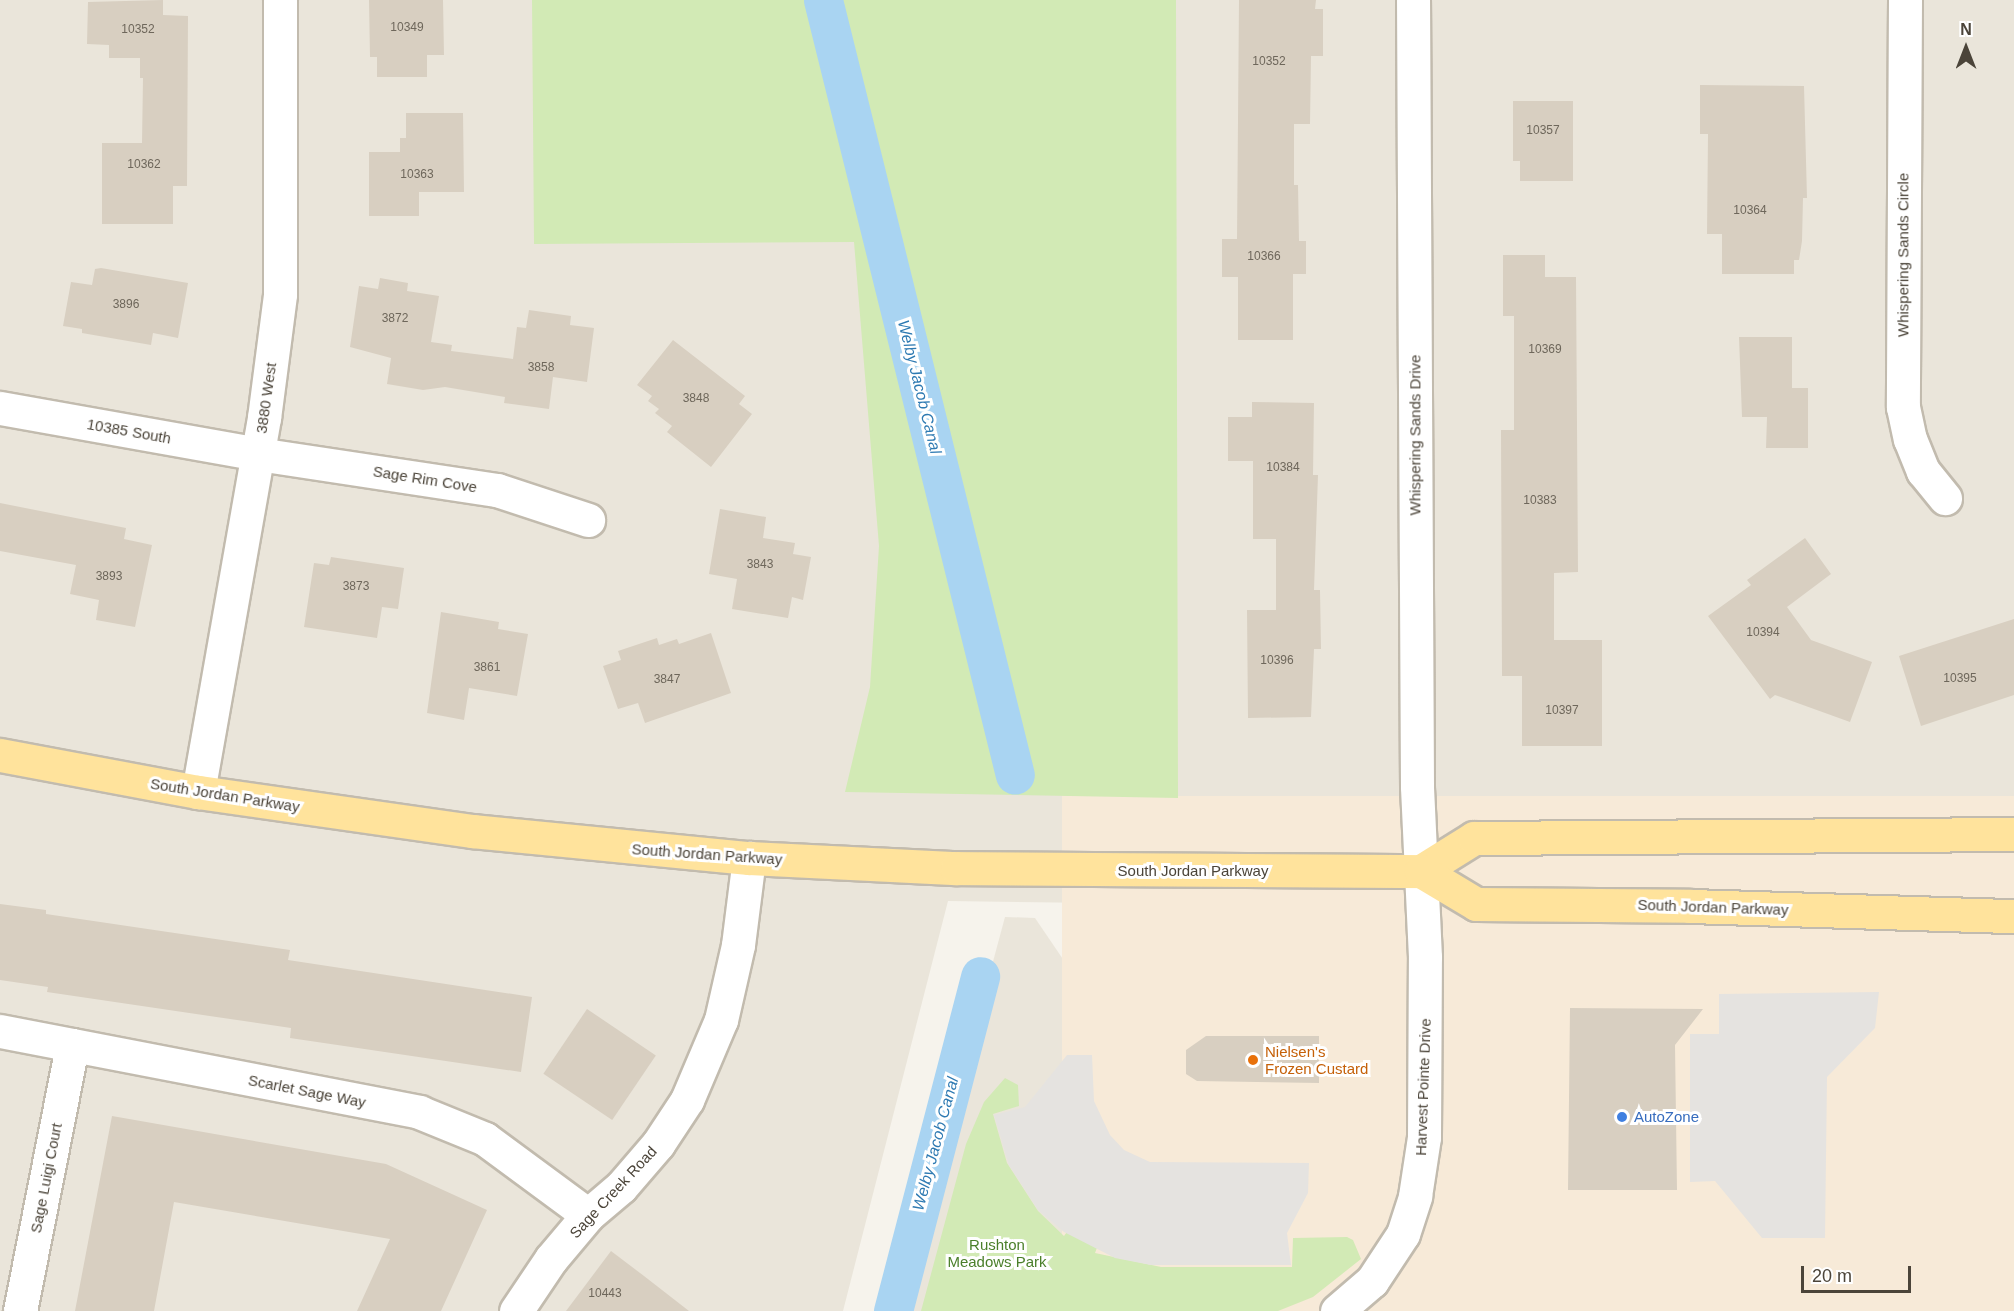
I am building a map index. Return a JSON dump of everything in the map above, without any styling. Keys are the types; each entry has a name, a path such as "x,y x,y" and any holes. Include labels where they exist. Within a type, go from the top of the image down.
{"main road":[{"name":"South Jordan Parkway","path":"0,755 198,792 472,831 749,858 1045,871 1421,871 1476,904 1690,906 2014,916"},
{"path":"1421,871 1474,838 2014,834"}],"street":[{"name":"3880 West","path":"198,792 258,454 280,294 280,0"},
{"name":"Whispering Sands Drive","path":"1413,0 1416,774 1421,871"},
{"name":"Whispering Sands Circle","path":"1905,0 1903,407 1910,439 1923,471 1945,498"},
{"name":"10385 South","path":"0,408 258,454"},
{"name":"Sage Rim Cove","path":"258,454 497,490 588,520"},
{"name":"Sage Creek Road","path":"516,1311 551,1259 588,1215 621,1187 658,1144 707,1060 721,1020 738,945 749,858"},
{"name":"Harvest Pointe Drive","path":"1338,1311 1387,1263 1402,1234 1415,1196 1425,1107 1421,871"},
{"name":"Scarlet Sage Way","path":"0,1031 442,1119 505,1152 588,1215"},
{"name":"Sage Luigi Court","path":"20,1311 72,1045"}],"shaded area":[{"path":"0,0 2014,0 2014,798 1179,798 1178,904 948,901 843,1311 0,1311"},
{"path":"1062,796 2014,796 2014,1311 1062,1311"},
{"path":"1005,917 1035,918 1302,1311 899,1311"},
{"path":"1879,992 1875,1028 1827,1077 1825,1238 1762,1238 1715,1181 1690,1182 1690,1034 1719,1034 1719,994"},
{"path":"1067,1055 1092,1055 1094,1101 1110,1135 1124,1150 1150,1162 1309,1163 1308,1193 1287,1233 1291,1265 1151,1265 1115,1258 1064,1232 1038,1210 1009,1165 994,1115 1025,1107"}],"green space":[{"path":"532,0 1176,0 1178,798 845,792 870,687 879,546 854,242 534,244"},
{"name":"Rushton Meadows Park","path":"1005,1078 1018,1085 1019,1106 993,1114 1007,1163 1038,1211 1064,1236 1080,1214 1105,1227 1095,1253 1161,1267 1292,1267 1293,1238 1347,1237 1353,1240 1361,1259 1313,1297 1278,1311 921,1311 966,1144 984,1102"}],"building":[{"path":"163,0 163,15 188,16 187,186 173,186 173,224 102,224 102,143 142,143 143,78 140,78 140,58 109,58 109,45 87,44 88,2"},
{"path":"369,0 443,0 444,55 427,55 427,77 377,77 377,57 370,57"},
{"path":"1239,0 1316,0 1315,9 1323,9 1323,56 1311,56 1310,124 1294,124 1294,185 1298,185 1299,241 1306,241 1306,274 1293,274 1293,340 1238,340 1238,277 1222,277 1222,239 1237,239"},
{"path":"1700,85 1804,86 1807,198 1803,198 1802,241 1799,260 1794,260 1794,274 1722,274 1722,234 1707,234 1708,134 1700,134"},
{"path":"1513,101 1573,101 1573,181 1520,181 1520,161 1513,161"},
{"path":"406,113 463,113 464,192 419,192 419,216 369,216 369,152 400,152 400,138 406,138"},
{"path":"1503,255 1545,255 1545,277 1576,277 1578,572 1554,573 1554,640 1602,640 1602,746 1522,746 1522,676 1502,676 1501,430 1514,430 1514,316 1503,316"},
{"path":"101,268 188,283 178,338 153,333 151,345 82,333 82,329 63,326 71,282 92,285 95,269"},
{"path":"380,278 408,283 407,291 439,296 431,342 452,345 451,351 513,359 517,327 526,328 529,310 571,316 570,325 594,328 587,382 553,377 549,409 504,403 505,397 445,387 423,390 387,384 391,358 350,347 359,286 378,289"},
{"path":"1739,337 1792,337 1792,388 1808,388 1808,448 1766,448 1767,417 1742,417"},
{"path":"673,340 745,396 739,404 752,414 711,467 667,432 672,426 655,413 659,409 648,401 652,396 637,385"},
{"path":"1252,402 1314,403 1313,475 1318,475 1314,590 1320,590 1321,649 1314,649 1311,717 1248,718 1247,610 1276,610 1276,539 1253,539 1253,461 1228,461 1228,417 1252,417"},
{"path":"0,503 126,528 124,539 152,545 135,627 96,620 99,600 70,594 76,565 0,551"},
{"path":"720,509 766,517 763,538 795,543 793,554 811,557 803,600 792,597 788,618 732,609 737,579 709,574"},
{"path":"1805,538 1831,574 1787,607 1811,640 1872,662 1850,722 1775,695 1770,699 1708,616 1751,585 1747,580"},
{"path":"331,557 404,568 398,609 382,607 377,638 304,627 314,563 329,565"},
{"path":"441,612 499,622 498,629 528,634 517,696 469,688 464,720 427,713"},
{"path":"2014,619 2014,695 1921,726 1899,656"},
{"path":"711,633 731,693 645,723 638,703 618,709 603,666 621,660 618,651 657,638 659,645 677,639 679,644"},
{"path":"0,904 46,910 46,914 290,950 288,960 532,997 521,1072 290,1038 291,1028 47,992 48,987 0,980"},
{"name":"AutoZone","path":"1570,1008 1703,1009 1675,1045 1677,1190 1568,1190"},
{"path":"587,1009 656,1055 612,1120 543,1074"},
{"name":"Nielsen's Frozen Custard","path":"1206,1036 1319,1036 1319,1083 1197,1081 1186,1074 1186,1050"},
{"path":"112,1116 386,1164 487,1210 441,1311 357,1311 390,1239 174,1202 154,1311 75,1311"},
{"path":"611,1251 644,1276 689,1311 566,1311"}],"waterway":[{"name":"Welby Jacob Canal","path":"823,0 1015,775"},
{"name":"Welby Jacob Canal","path":"893,1311 980,976"}],"place":[{"name":"Nielsen's Frozen Custard","path":"1253,1060"},
{"name":"AutoZone","path":"1622,1117"}]}
